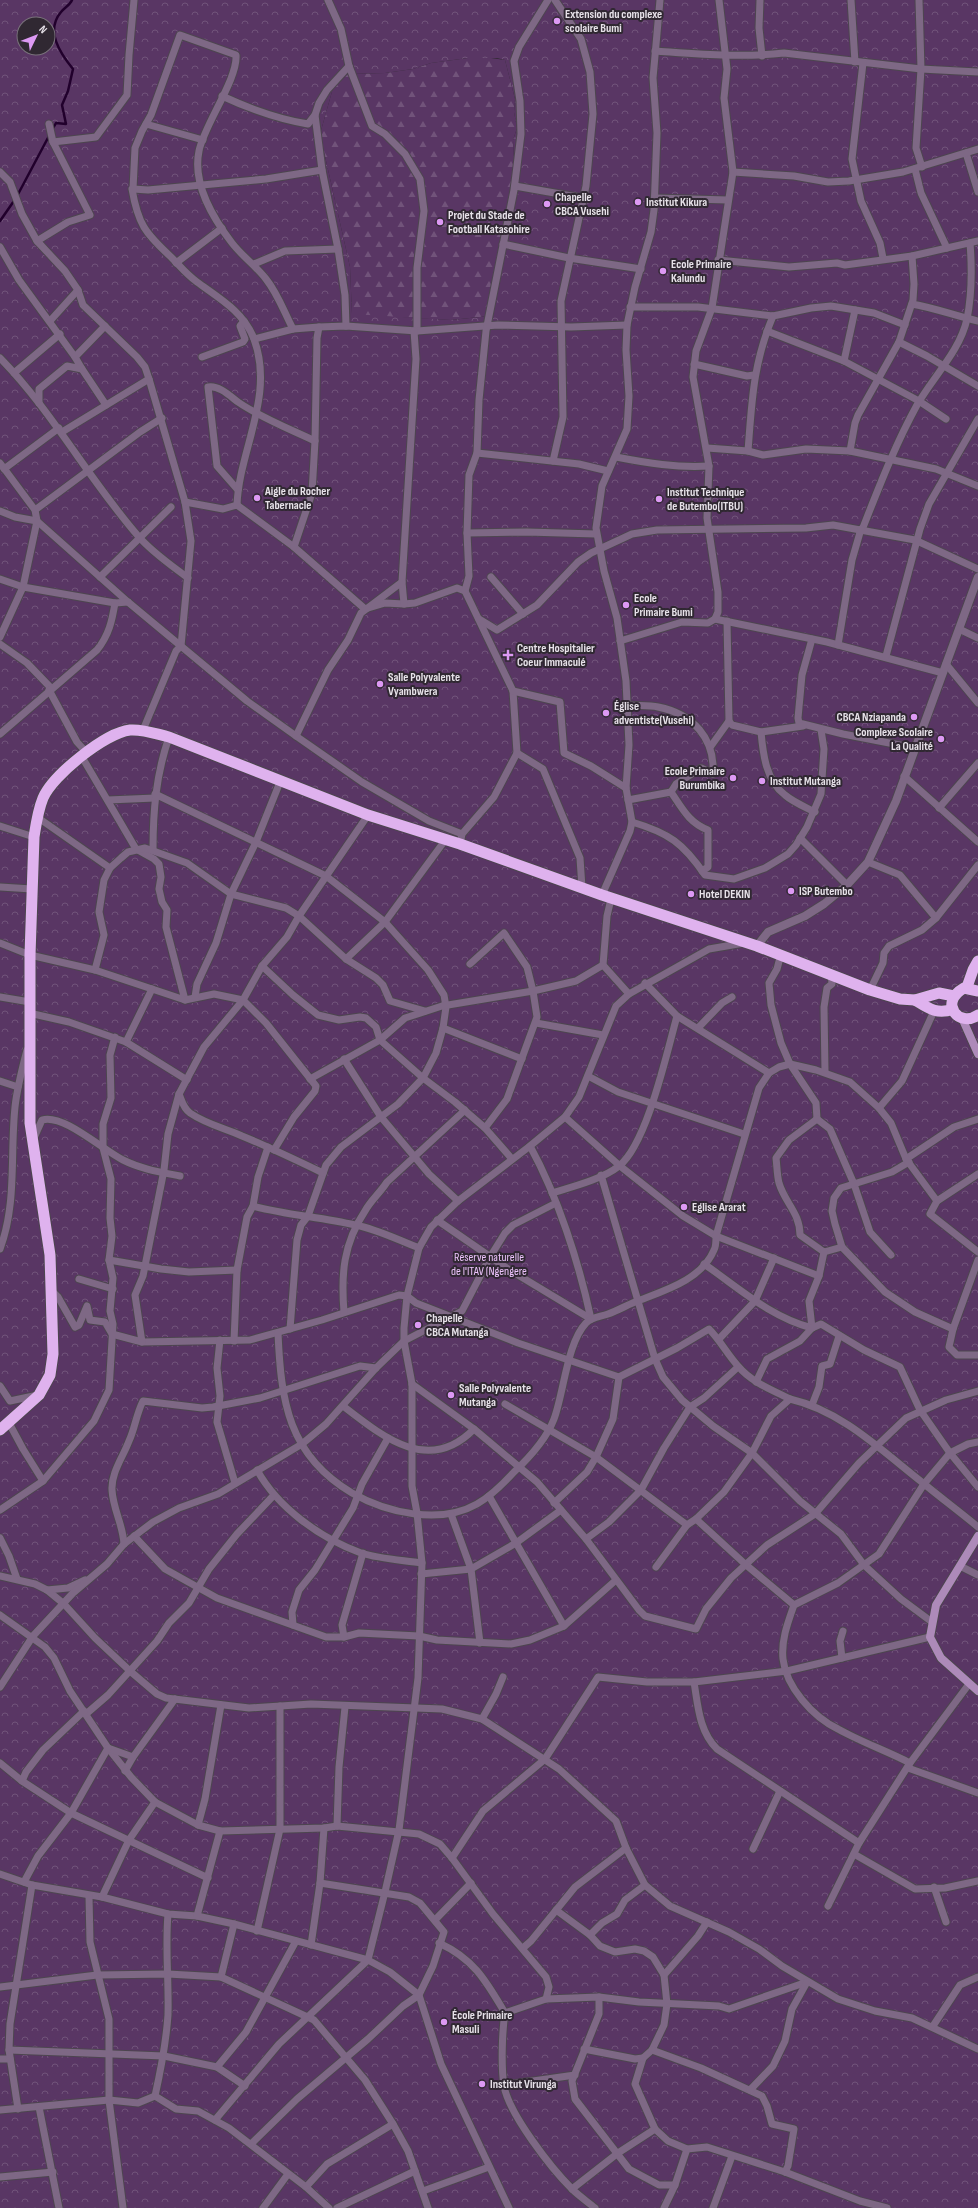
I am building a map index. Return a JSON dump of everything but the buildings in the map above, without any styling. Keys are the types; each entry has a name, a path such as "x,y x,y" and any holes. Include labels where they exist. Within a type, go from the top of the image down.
{"highway":[{"path":"0,1430 10,1423 39,1395 47,1383 52,1366 53,1336 47,1231 33,1142 29,1085 32,889 34,837 37,818 43,798 50,787 84,755 111,736 129,730 143,730 169,737 280,782 368,815 446,839 461,839 606,897 781,954 870,990 900,999 915,1000 939,993 954,996"},
{"path":"978,961 973,970 973,989 956,993 952,1001 953,1009 962,1018 968,1019 978,1016"},
{"path":"915,1000 934,1011 945,1012 953,1009"}],"main road":[{"path":"962,1018 978,1054"},
{"path":"978,1536 936,1605 930,1637 941,1658 978,1691"}],"street":[{"path":"52,142 96,137 127,95 134,0"},
{"path":"328,0 341,29 349,66 372,126 385,134 405,154 420,179 424,211 417,268 416,359 402,582 404,604"},
{"path":"0,511 36,521 128,602 247,701 362,782 461,839 494,797 517,753 513,691 466,592 469,576 467,534 469,475 477,453 479,400 488,326 515,186 521,134 520,101 514,61 519,47 548,0"},
{"path":"553,461 564,417 561,301 569,258 586,186 593,114 590,72 581,39 555,0"},
{"path":"628,994 603,965 607,916 606,897 632,822 626,788 629,745 627,705 620,641 614,606 598,548 596,534 602,486 627,429 629,396 626,350 627,325 630,307 651,232 655,198 657,133 653,78 660,0"},
{"path":"620,641 682,622 708,623 715,619 718,612 718,592 708,529 709,466 707,448 694,384 694,364 696,351 712,308 718,260 733,172 724,98 726,56 719,0"},
{"path":"760,0 759,28 762,56"},
{"path":"851,0 855,62"},
{"path":"919,0 921,69 916,148 918,168 921,193 947,248"},
{"path":"237,505 238,490 257,413 261,377 254,339 244,322 226,301 197,282 145,231 135,206 132,189 136,148 151,115 180,35 236,55 233,72 203,140 197,158 197,172 204,198 222,228 233,244 254,264 266,280 282,306 293,329"},
{"path":"655,51 726,56 762,56 784,54 921,69 978,72"},
{"path":"863,63 852,159 861,201 880,243 883,258"},
{"path":"222,96 253,110 286,121 308,124 315,114 319,103 327,90 349,66"},
{"path":"315,114 322,170 338,249 344,295 346,326"},
{"path":"37,241 68,222 90,214 52,142 48,124"},
{"path":"146,124 203,140"},
{"path":"733,172 794,176 828,182 856,179 918,168 978,149"},
{"path":"966,153 978,192"},
{"path":"133,189 148,190 266,179 322,170"},
{"path":"0,172 10,182 22,214 37,241 66,271 78,290 83,305 137,357 145,367 162,418 185,502 191,541 181,646 176,651 143,730"},
{"path":"515,186 583,198"},
{"path":"655,198 728,200"},
{"path":"176,263 222,228"},
{"path":"718,260 752,265 789,267 837,262 845,265 883,258 912,256 974,242 967,319 958,340 919,401 889,460 852,560 838,645"},
{"path":"503,244 569,258 641,269"},
{"path":"1,248 20,280 60,334 106,405"},
{"path":"254,264 285,250 338,249"},
{"path":"850,451 854,423 877,378 899,342 912,304 914,284 912,256"},
{"path":"50,321 78,290"},
{"path":"912,304 935,308 967,319 978,321"},
{"path":"630,307 712,308 773,316 811,308 830,306 874,313 905,325"},
{"path":"844,361 855,310"},
{"path":"748,451 754,375 773,316"},
{"path":"202,358 243,342 245,338 240,326 244,322"},
{"path":"254,339 293,329 319,327 346,326 416,331 488,326 562,327 627,325"},
{"path":"75,357 105,326"},
{"path":"294,547 312,493 316,441 317,338 319,327"},
{"path":"767,331 844,361 919,401 946,419"},
{"path":"14,373 60,334"},
{"path":"899,342 943,365 978,386"},
{"path":"0,358 60,430 88,472 139,538 188,578"},
{"path":"694,364 747,376 754,375"},
{"path":"39,403 39,389 67,366 82,369"},
{"path":"0,637 23,587 36,521 35,510 2,466 149,378"},
{"path":"238,490 217,466 208,387 212,386 226,392 257,413 316,441"},
{"path":"35,510 140,432 162,418"},
{"path":"886,656 915,540 929,504 978,420"},
{"path":"707,448 748,451 763,454 806,449 850,451 947,472 978,486"},
{"path":"477,453 553,461 608,471"},
{"path":"616,457 658,465 687,467 709,466"},
{"path":"185,502 223,509 237,505 246,510 294,547 365,609"},
{"path":"100,577 171,507"},
{"path":"477,616 497,630 523,614 557,586 578,562 598,548 632,534 657,530 806,528 833,525 915,540 978,569"},
{"path":"467,534 527,532 596,534"},
{"path":"491,577 523,614"},
{"path":"757,946 768,932 805,916 847,885 868,862 896,801 978,577"},
{"path":"0,579 23,587 115,603 128,602"},
{"path":"296,736 328,670 348,640 361,613 402,582"},
{"path":"365,609 385,603 404,604 457,588 466,592"},
{"path":"0,734 50,689 86,661 104,641 112,623 115,603"},
{"path":"715,619 886,656 943,673"},
{"path":"711,746 729,721 727,621"},
{"path":"959,629 978,638"},
{"path":"803,726 799,723 798,718 802,674 812,639"},
{"path":"0,644 27,663 50,689 108,800 136,849 154,859 160,869 159,889 162,902 167,910 166,927 185,1000"},
{"path":"946,664 978,703"},
{"path":"513,691 560,702 564,753 591,766 626,788"},
{"path":"627,705 659,707 692,721 711,746 714,760 713,774 701,768 676,784 671,792 628,800"},
{"path":"729,721 732,725 761,732 803,726 915,748"},
{"path":"632,822 670,836 682,846 705,875 734,879 765,868 788,854 800,838 815,812 821,794 823,772 824,749 821,730"},
{"path":"761,732 763,754 770,776 784,795 815,812"},
{"path":"154,850 155,796 160,763 169,737"},
{"path":"517,753 543,769 580,858 582,888"},
{"path":"939,808 978,763"},
{"path":"904,776 978,842"},
{"path":"195,997 197,984 216,943 231,894 256,842 280,782"},
{"path":"671,792 687,818 700,827 708,830 708,867 702,871"},
{"path":"108,800 155,796 326,876 385,922 428,970 444,995 446,1007 443,1028 436,1053 423,1078 408,1095 341,1147 326,1165 308,1216 301,1225 297,1240 290,1329"},
{"path":"142,1342 135,1295 140,1285 145,1265 163,1173 168,1134 179,1094 204,1047 243,1000 262,966 287,937 299,916 368,815"},
{"path":"37,818 110,868"},
{"path":"0,826 34,837"},
{"path":"800,838 847,885"},
{"path":"346,959 385,922 446,839"},
{"path":"95,970 104,936 99,912 104,880 110,868 128,852 145,848 187,863 231,894 286,908 299,916 346,959 376,978 383,985 390,1001 425,1011"},
{"path":"868,862 900,875 936,918"},
{"path":"870,990 883,963 884,954 889,946 922,930 936,918 978,865"},
{"path":"0,887 32,889"},
{"path":"470,964 504,933 527,967 537,1017 507,1099 485,1128"},
{"path":"0,943 30,956 95,970 185,1000 214,994 243,1000 266,1023 316,1086 315,1092 294,1116 271,1148 258,1177 253,1206 247,1217 237,1270 234,1341"},
{"path":"215,2120 279,2044 368,1960 385,1892 399,1830 416,1708 422,1563 417,1514 412,1486 412,1384 404,1341 407,1296 419,1248 437,1220 458,1201 565,1117 579,1097 616,1006 628,994 710,949 744,943"},
{"path":"781,954 777,969 769,983 775,1023 790,1064 816,1103 817,1119 830,1129 854,1184 870,1232 891,1255"},
{"path":"310,1079 380,1040 394,1029 400,1020 425,1011 533,991 576,981 603,965"},
{"path":"262,966 293,995 318,1015 339,1020 360,1017 366,1018 376,1027 380,1040 423,1078 465,1110 485,1128 512,1159"},
{"path":"824,1072 824,1007 827,988 832,984 831,974"},
{"path":"645,984 677,1016 768,1073"},
{"path":"126,1042 152,989"},
{"path":"0,997 30,1002"},
{"path":"698,1028 722,1003 732,997"},
{"path":"879,1108 902,1081 934,1011"},
{"path":"29,1013 69,1022 126,1042 187,1080"},
{"path":"552,1193 601,1175 620,1166 633,1149 652,1104 677,1016"},
{"path":"536,1023 603,1035"},
{"path":"443,1028 522,1059"},
{"path":"0,1249 9,1216 13,1190 15,1107 18,1087 30,1037"},
{"path":"0,1510 43,1481 83,1435 101,1409 109,1390 113,1324 111,1305 113,1278 109,1260 112,1236 110,1218 112,1179 103,1148 104,1124 111,1098 110,1056 114,1037"},
{"path":"344,1059 381,1117 414,1155 428,1174 458,1201"},
{"path":"278,1333 279,1366 290,1423 302,1444 333,1481 358,1496 389,1508 417,1514 451,1514 476,1504 489,1496 534,1452 550,1428 563,1392 569,1360 576,1338 591,1319 661,1292 690,1278 715,1250 716,1236 744,1134 759,1088 768,1073 779,1066 790,1064 824,1072 850,1082 879,1108 891,1123 908,1160 937,1201"},
{"path":"588,1076 618,1092 744,1134"},
{"path":"0,1081 18,1087"},
{"path":"179,1094 184,1106 189,1112 214,1127 226,1130 271,1148 323,1173"},
{"path":"344,1312 343,1266 357,1225 371,1201 379,1195 387,1182 414,1155 465,1110"},
{"path":"565,1117 620,1166 683,1216 716,1236 819,1276"},
{"path":"33,1142 42,1120 44,1119 65,1124 80,1131 103,1148 125,1161 163,1173 180,1176"},
{"path":"817,1119 789,1140 776,1158 779,1182 787,1202 800,1223 800,1235 824,1252"},
{"path":"953,1329 915,1312 885,1292 842,1247 832,1212 834,1198 840,1188 892,1172 954,1127 978,1119"},
{"path":"530,1146 543,1170 556,1203 583,1283 591,1319"},
{"path":"978,1174 937,1201 930,1214 978,1252"},
{"path":"601,1175 655,1359 663,1377 690,1407 752,1453 815,1514 841,1534 864,1565 901,1599 932,1622"},
{"path":"0,1687 33,1636 73,1593 92,1577 124,1544 161,1518 179,1508 214,1496 302,1444 326,1424 376,1368 404,1341 449,1316 458,1313 465,1307 490,1257 513,1225 556,1203"},
{"path":"253,1206 283,1214 308,1216 357,1225 419,1248"},
{"path":"437,1220 490,1257 591,1319"},
{"path":"824,1252 842,1247"},
{"path":"812,1328 809,1301 819,1276 824,1252"},
{"path":"719,1339 755,1301 774,1258"},
{"path":"109,1260 189,1272 237,1270"},
{"path":"978,1260 953,1329 949,1347 957,1355 978,1355"},
{"path":"704,1264 755,1301 795,1323 812,1328"},
{"path":"79,1279 113,1289"},
{"path":"51,1290 58,1297 75,1327 79,1325 87,1306 90,1320 105,1322 112,1334 142,1342 250,1340 278,1333 399,1295 407,1296 416,1303 518,1343 619,1377 709,1329 719,1339 738,1367 756,1382 790,1399 823,1409 877,1446 978,1527"},
{"path":"756,1382 767,1359 800,1341 812,1328 821,1324 864,1350 900,1367 920,1410 950,1453 978,1487"},
{"path":"812,1405 819,1387 822,1366 830,1364 839,1336"},
{"path":"220,1340 217,1368 220,1396 217,1422 220,1437 235,1483"},
{"path":"124,1544 124,1535 113,1501 112,1488 114,1473 130,1439 134,1419 143,1400 202,1408 218,1406 260,1398 360,1366 376,1368"},
{"path":"586,1539 608,1522 641,1490 690,1407 704,1398 738,1367"},
{"path":"554,1503 587,1472 596,1456 613,1419 619,1377"},
{"path":"412,1384 474,1429 537,1482 586,1539 634,1606 645,1616 696,1629 706,1609 721,1589 745,1564 767,1545 815,1514 859,1463 906,1418 920,1410 946,1400 978,1391"},
{"path":"0,1386 10,1401 39,1395"},
{"path":"656,1567 687,1525 696,1519 724,1492 752,1453 772,1416 790,1399"},
{"path":"505,1404 550,1428 596,1456 687,1525"},
{"path":"343,1406 388,1438 411,1450 428,1450 451,1447 459,1443 474,1429"},
{"path":"10,1423 22,1449 43,1481"},
{"path":"293,1625 292,1612 299,1590 334,1540 353,1508 362,1484 388,1438"},
{"path":"978,1442 968,1444 950,1453 924,1484 879,1554 838,1583 794,1605 786,1626 783,1644 783,1660 795,1690 823,1720 837,1729 909,1766 978,1793"},
{"path":"257,1470 274,1495 296,1515 334,1540 363,1553 422,1563"},
{"path":"22,1781 26,1772 43,1750 130,1671 157,1641 169,1624 189,1604 209,1569 237,1534 274,1495"},
{"path":"489,1496 564,1626"},
{"path":"421,1574 471,1569 516,1543 561,1510"},
{"path":"451,1514 471,1569 480,1643"},
{"path":"696,1519 745,1564 794,1605"},
{"path":"134,1536 166,1569 217,1598 326,1637 344,1637 360,1633 419,1636 437,1640 511,1644 530,1640 564,1626 616,1580"},
{"path":"0,1538 9,1556 16,1579"},
{"path":"344,1637 342,1625 363,1553"},
{"path":"960,1566 978,1575"},
{"path":"0,1576 10,1580 16,1579 35,1584 48,1590 64,1604 95,1638 157,1694 175,1699 248,1708 311,1704 345,1707 381,1705 442,1709 482,1719 545,1759 616,1821 626,1848 645,1885 670,1906 707,1922 759,1949 807,1982 838,1999 875,2011 912,2018 933,2026 978,2049"},
{"path":"48,1590 68,1588 92,1577"},
{"path":"0,1615 33,1636 54,1658 63,1679 108,1748 125,1771 155,1802 198,1825 220,1831 324,1828 337,1826 399,1830 432,1838 440,1844 452,1858 493,1914 546,1977 549,1986 546,1998"},
{"path":"842,1658 840,1641 843,1631"},
{"path":"452,1858 483,1811 545,1759 598,1677 647,1682 694,1682 787,1671 930,1637"},
{"path":"482,1719 496,1694 503,1677"},
{"path":"694,1682 701,1724 709,1741 742,1768 859,1843"},
{"path":"828,1906 859,1843 909,1766 970,1684"},
{"path":"125,1771 133,1757 175,1699"},
{"path":"198,1825 205,1799 221,1705"},
{"path":"257,1932 280,1829 280,1706"},
{"path":"337,1826 339,1767 345,1707"},
{"path":"108,1748 133,1757"},
{"path":"24,1882 38,1856 71,1813 108,1748"},
{"path":"0,1763 22,1781 71,1813 208,1878"},
{"path":"753,1849 780,1791"},
{"path":"102,1897 130,1840 155,1802"},
{"path":"311,1945 320,1883 324,1828"},
{"path":"197,1916 220,1831"},
{"path":"523,1948 531,1941 575,1886 626,1848"},
{"path":"854,1854 915,1889 934,1887 945,1888 978,1881"},
{"path":"0,1874 32,1885 89,1896 102,1897 168,1914 197,1916 234,1924 257,1932 368,1960 390,1972 418,1995 441,2064 509,2208"},
{"path":"251,2144 297,2099 418,1995 433,1966 439,1943 444,1932 420,1903 410,1897 320,1883"},
{"path":"435,1920 471,1883"},
{"path":"18,2110 9,2050 10,2024 32,1885"},
{"path":"590,1935 602,1923 617,1914 625,1900 645,1885"},
{"path":"934,1887 946,1922"},
{"path":"89,1896 90,1942 109,2019 109,2100 123,2208"},
{"path":"556,1910 590,1935 600,1946 615,1952 635,1949 644,1951 653,1957 664,1975 667,2004 664,2024 652,2050 643,2058 635,2084 655,2129 668,2141 687,2148 707,2147 785,2172 860,2201 887,2208"},
{"path":"155,2096 164,2056 168,2014 168,1974 165,1944 168,1914"},
{"path":"664,1975 698,1936 707,1922"},
{"path":"220,1977 234,1924"},
{"path":"217,2067 246,2032 296,1942"},
{"path":"439,1943 458,1952 483,1977 505,2013 503,2026 504,2085 509,2103 539,2150 572,2189 595,2208"},
{"path":"0,1987 97,1975 168,1974 220,1977 314,2020 365,2080 394,2124 401,2136 423,2191 428,2208"},
{"path":"933,2026 960,1985 978,1977"},
{"path":"505,2013 546,1998 599,1997 667,2004 719,2006 729,2009 807,1982"},
{"path":"750,2090 773,2066 785,2041 792,2009 807,1982"},
{"path":"599,1997 599,2014 572,2081 575,2099 629,2169 659,2185 675,2185"},
{"path":"584,2049 635,2059 643,2058"},
{"path":"9,2050 164,2056 217,2067 245,2086"},
{"path":"652,2050 762,2096 772,2124 794,2129 788,2166 785,2172"},
{"path":"0,2059 10,2059"},
{"path":"504,2085 575,2075"},
{"path":"0,2110 18,2110 109,2100 138,2103 155,2096"},
{"path":"155,2096 176,2109 198,2111 215,2120 251,2144 306,2187 329,2208"},
{"path":"39,2107 59,2208"},
{"path":"306,2187 327,2164 394,2124"},
{"path":"572,2189 618,2153 655,2129"},
{"path":"664,2208 675,2185 687,2148"},
{"path":"713,2208 732,2156"},
{"path":"423,2191 489,2167"},
{"path":"337,2208 415,2171"},
{"path":"0,2177 53,2172"},
{"path":"263,2208 288,2174"}],"green space":[{"name":"Réserve naturelle de l'ITAV (Ngengere","path":"0,0 978,0 978,2208 0,2208","holes":["468,58 497,58 505,60 515,99 514,112 517,128 513,140 514,159 510,195 491,286 489,316 451,320 352,314 350,267 320,134 333,88 348,74 385,73 413,69 431,63"]},
{"path":"468,58 491,58 505,60 515,99 514,112 517,128 513,140 514,159 510,195 491,286 489,316 451,320 352,315 350,267 320,134 333,88 348,74 385,73 413,69 431,63"}],"waterway":[{"path":"52,130 56,123 66,124 62,105 68,91 73,69 59,49 54,34 54,27 56,19 72,0"},
{"path":"0,221 16,198 50,134"}],"place":[{"name":"Extension du complexe scolaire Bumi","path":"557,21"},
{"name":"Institut Kikura","path":"638,202"},
{"name":"Chapelle CBCA Vusehi","path":"547,204"},
{"name":"Projet du Stade de Football Katasohire","path":"440,222"},
{"name":"Ecole Primaire Kalundu","path":"663,271"},
{"name":"Aigle du Rocher Tabernacle","path":"257,498"},
{"name":"Institut Technique de Butembo(ITBU)","path":"659,499"},
{"name":"Ecole Primaire Bumi","path":"626,605"},
{"name":"Centre Hospitalier Coeur Immaculé","path":"508,655"},
{"name":"Salle Polyvalente Vyambwera","path":"380,684"},
{"name":"Église adventiste(Vusehi)","path":"606,713"},
{"name":"CBCA Nziapanda","path":"914,717"},
{"name":"Complexe Scolaire La Qualité","path":"941,739"},
{"name":"Ecole Primaire Burumbika","path":"733,778"},
{"name":"Institut Mutanga","path":"762,781"},
{"name":"ISP Butembo","path":"791,891"},
{"name":"Hotel DEKIN","path":"691,894"},
{"name":"Eglise Ararat","path":"684,1207"},
{"name":"Chapelle CBCA Mutanga","path":"418,1325"},
{"name":"Salle Polyvalente Mutanga","path":"451,1395"},
{"name":"École Primaire Masuli","path":"444,2022"},
{"name":"Institut Virunga","path":"482,2084"}]}
